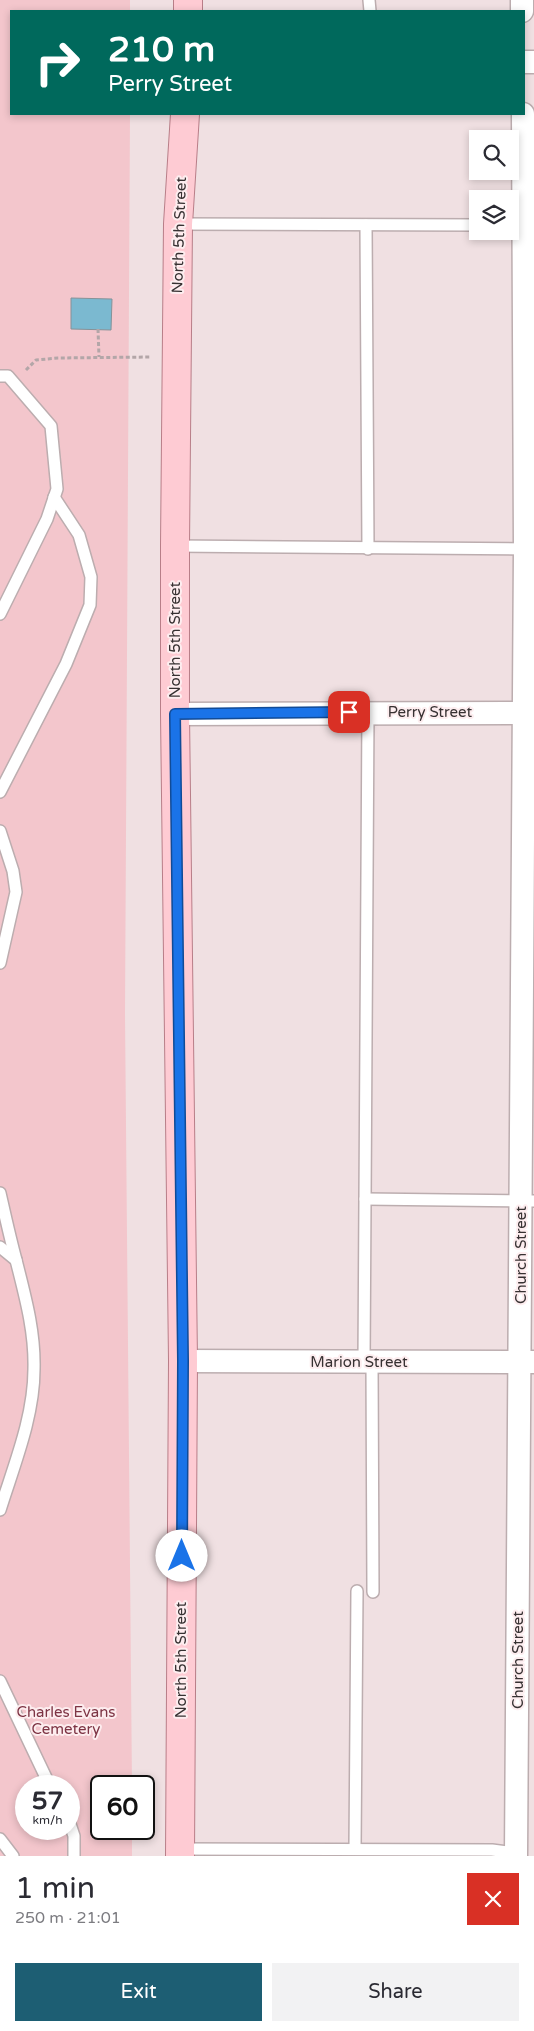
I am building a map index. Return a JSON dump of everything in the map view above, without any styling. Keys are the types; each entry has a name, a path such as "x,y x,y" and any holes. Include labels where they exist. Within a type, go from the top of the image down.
{"main road":[{"name":"North 5th Street","path":"180,1852 183,1361 175,714 175,546 178,224 184,115"}],"street":[{"name":"Church Street","path":"516,1854 527,1362 529,875 529,549 522,226 523,115"},
{"name":"Perry Street","path":"175,714 529,713"},
{"name":"Marion Street","path":"183,1361 527,1362"}],"lane":[{"path":"178,224 469,226"},
{"path":"366,225 368,549"},
{"path":"0,376 8,376 51,426 57,489 47,519 0,614"},
{"path":"0,792 66,664 90,605 91,577 78,535 54,496"},
{"path":"175,546 529,549"},
{"path":"368,712 365,1199 373,1592"},
{"path":"0,831 13,872 16,892 0,964"},
{"path":"0,1193 29,1309 34,1342 32,1394 0,1510"},
{"path":"365,1199 527,1201"},
{"path":"0,1247 16,1260"},
{"path":"355,1849 357,1591"},
{"path":"0,1681 45,1775"},
{"path":"0,1839 13,1856"},
{"path":"74,1840 74,1856"},
{"path":"180,1852 355,1849 492,1850 516,1854"}],"path":[{"path":"98,329 98,357"},
{"path":"13,382 36,360 176,356"}],"green space":[{"name":"Charles Evans Cemetery","path":"0,0 130,0 130,10 10,10 10,115 130,115 125,1014 132,1775 90,1775 90,1840 132,1840 132,1856 0,1856"}],"building":[{"path":"71,298 112,299 111,330 71,329"}],"route":[{"path":"182,1556 183,1361 175,714 349,712"}]}
